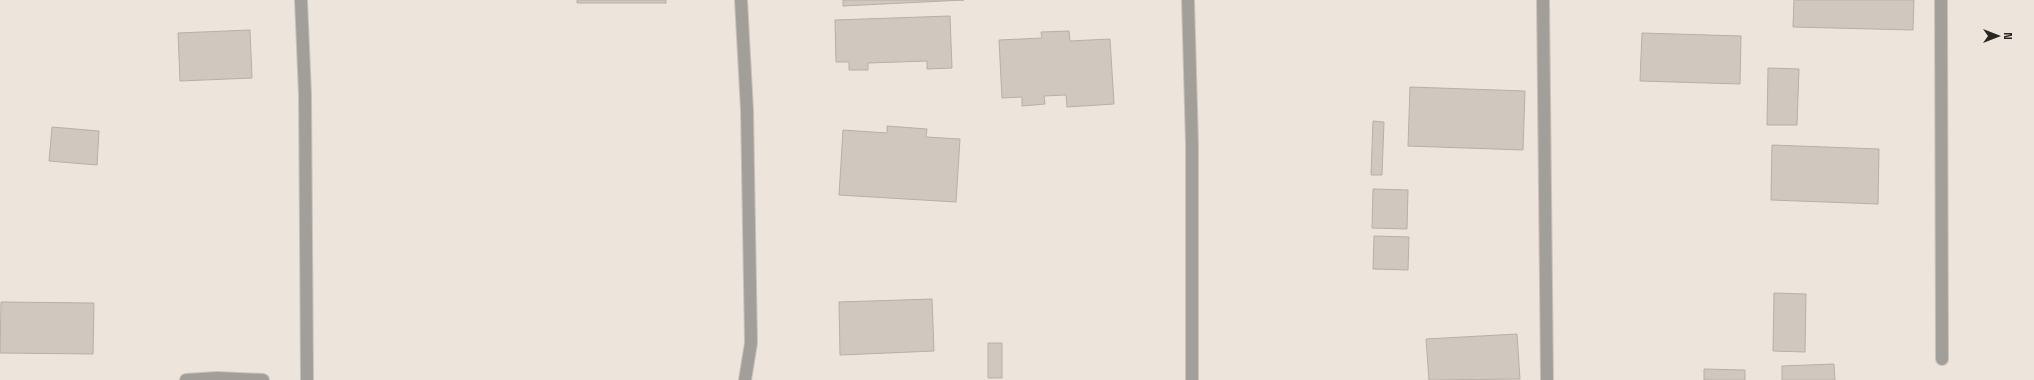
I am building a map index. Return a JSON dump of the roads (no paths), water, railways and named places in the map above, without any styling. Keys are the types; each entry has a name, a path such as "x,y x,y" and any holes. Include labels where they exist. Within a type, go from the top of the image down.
{"street":[{"path":"301,0 304,94 307,380"},
{"path":"742,0 747,110 751,343 744,380"},
{"path":"1188,0 1192,144 1192,380"},
{"path":"1543,0 1547,380"},
{"path":"1941,0 1942,359"},
{"path":"186,380 217,378 263,380"}]}
